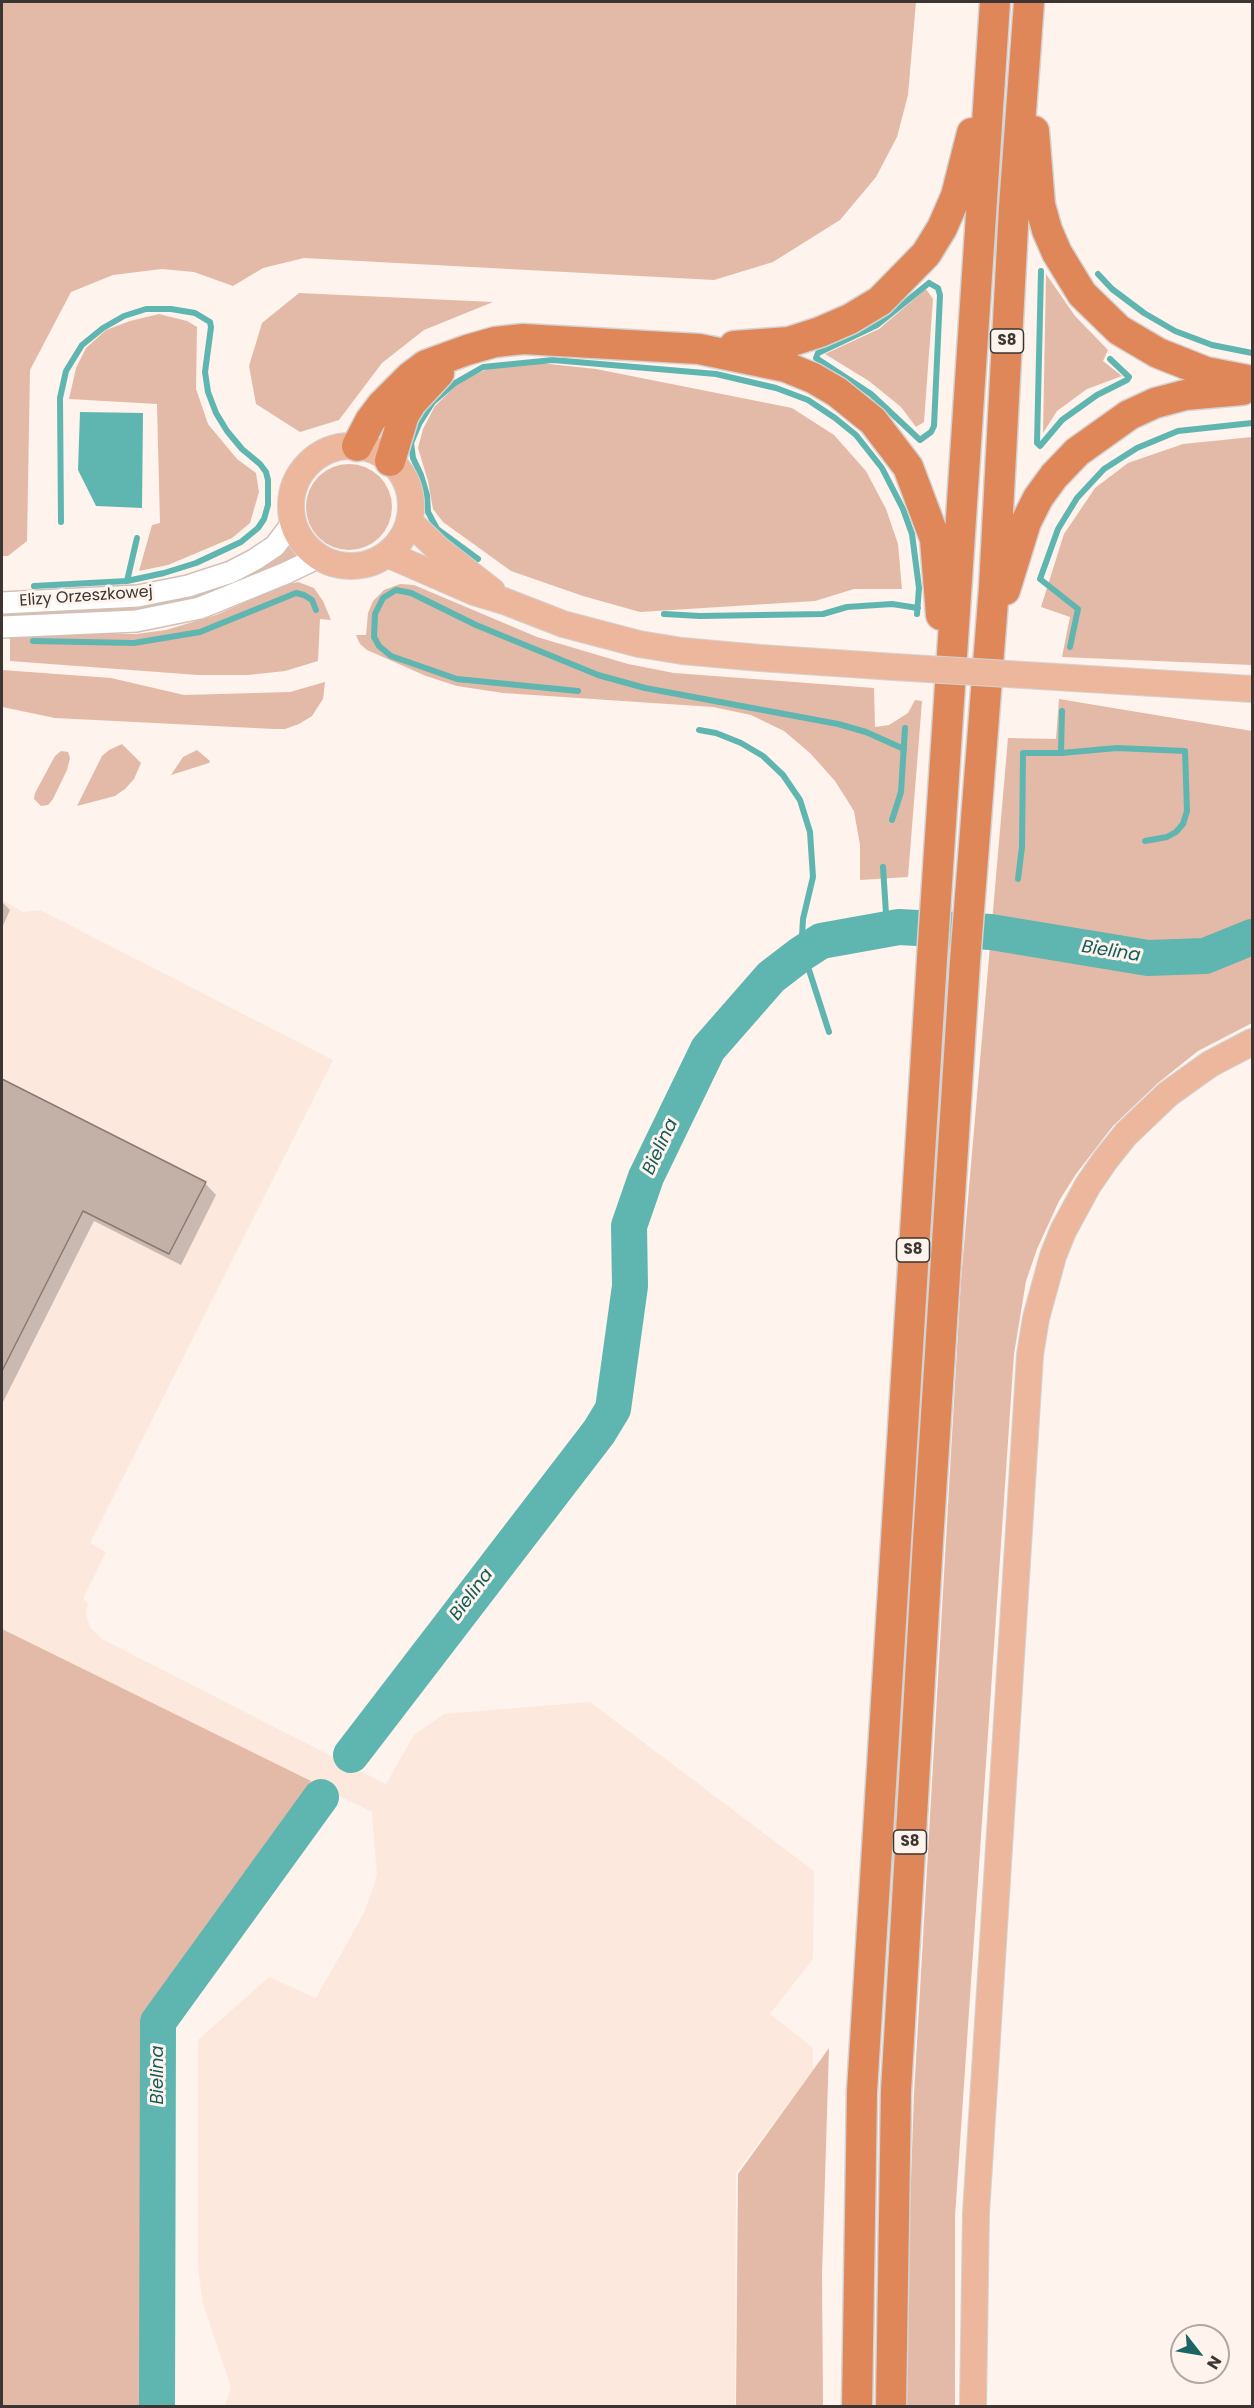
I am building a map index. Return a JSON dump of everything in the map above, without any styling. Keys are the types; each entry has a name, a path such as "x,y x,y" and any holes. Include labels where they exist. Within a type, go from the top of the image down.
{"highway":[{"name":"S8","path":"857,2406 862,2091 932,959 995,2"},
{"name":"S8","path":"891,2406 896,2091 927,1552 965,961 987,681 1014,207 1029,2"},
{"path":"357,446 370,420 410,377 426,365 466,350 495,342 523,339 699,349 789,342 850,319 880,301 926,254 937,237 956,196 966,163 993,36"},
{"path":"1026,38 1040,205 1054,246 1082,294 1119,330 1158,353 1206,372 1252,381"},
{"path":"699,349 786,367 813,378 837,392 873,421 908,466 934,539 940,606 952,680"},
{"path":"390,460 398,430 412,402 433,378 466,350"},
{"path":"987,681 1007,580 1026,522 1038,498 1054,476 1077,452 1129,415 1185,394 1252,390"}],"main road":[{"path":"357,446 374,451 390,460 401,473 408,488 411,504 409,521 401,539 387,554 373,562 358,566 337,565 319,557 307,548 298,536 293,522 291,503 295,484 304,468 319,455 337,448 357,446"},
{"path":"409,521 438,549 504,601"},
{"path":"387,554 474,592 562,624 639,644 682,651 1252,689"},
{"path":"973,2406 978,2189 1029,1366 1036,1318 1053,1256 1063,1231 1088,1185 1106,1159 1126,1134 1168,1094 1210,1064 1252,1042"}],"street":[{"name":"Elizy Orzeszkowej","path":"2,603 138,596 188,586 231,572 254,560 274,546 293,522"},
{"name":"Elizy Orzeszkowej","path":"2,627 136,621 200,608 276,578 319,557"}],"shaded area":[{"path":"2,2 916,2 908,95 897,137 876,177 840,220 773,262 714,280 304,258 263,268 233,286 194,272 162,269 113,275 71,292 30,370 27,541 8,556 2,556"},
{"path":"1046,274 1075,316 1108,350 1103,361 1122,376 1087,389 1057,411 1043,433"},
{"path":"926,289 933,299 924,422 916,427 901,407 869,381 825,354 879,329"},
{"path":"299,293 493,302 424,330 382,363 339,420 300,432 256,404 249,366 262,323"},
{"path":"159,314 187,321 197,327 196,389 208,424 237,459 256,473 259,492 250,523 232,538 168,565 139,571 152,525 160,523 157,404 69,399 76,368 86,348 106,330"},
{"path":"539,363 596,369 792,408 834,435 866,471 886,509 898,544 902,589 854,589 815,601 640,612 583,596 511,571 443,522 433,509 428,481 418,448 423,429 435,406 460,382 487,369"},
{"path":"1252,437 1252,665 1062,657 1070,617 1041,607 1064,534 1095,488 1128,463 1183,444"},
{"path":"349,464 373,471 385,483 392,507 385,531 373,543 349,550 325,543 313,531 306,507 313,483 325,471"},
{"path":"291,544 302,555 182,608 8,621 8,610 90,607 282,552"},
{"path":"298,582 314,588 323,601 331,620 320,619 318,661 285,671 248,675 198,675 10,661 10,634 136,634 166,630 216,615 284,585"},
{"path":"400,584 414,585 537,637 628,664 674,673 874,688 875,727 889,725 908,713 915,700 922,701 908,877 860,880 860,845 854,811 835,781 810,753 784,731 751,715 713,707 503,693 457,686 426,676 367,650 360,644 356,635 366,635 368,613 373,601 384,590"},
{"path":"2,670 111,678 184,695 290,692 325,682 323,699 312,716 285,729 274,729 55,718 2,707"},
{"path":"1059,699 1252,731 1252,1023 1198,1051 1158,1083 1113,1126 1076,1174 1059,1201 1037,1249 1026,1281 1014,1354 955,2216 955,2406 903,2406 914,2094 961,1280 1008,738 1056,739"},
{"path":"122,744 141,763 134,779 115,796 77,806 102,756"},
{"path":"197,750 210,761 209,763 171,775 183,757"},
{"path":"61,751 68,752 70,758 67,770 53,799 48,805 41,806 34,799 35,793 55,756"},
{"path":"2,900 23,912 40,910 333,1060 90,1543 106,1552 83,1599 88,1603 86,1614 90,1627 102,1639 386,1784 414,1735 444,1714 590,1702 814,1871 813,1959 770,2014 813,2048 813,2070 736,2173 735,2406 225,2406 231,2387 203,2304 198,2269 198,2040 269,1977 316,1998 364,1913 377,1876 372,1812 2,1631"},
{"path":"2,1629 311,1781 295,1809 150,2026 148,2406 2,2406"},
{"path":"829,2048 822,2276 823,2406 736,2406 738,2174"}],"water":[{"path":"80,412 143,413 142,508 96,506 78,470"}],"building":[{"path":"2,1079 206,1182 169,1254 83,1211 2,1371"}],"waterway":[{"path":"1041,271 1037,443 1040,446 1062,420 1097,395 1127,380 1129,377 1110,359"},
{"path":"1098,274 1112,289 1144,313 1175,331 1212,345 1252,353"},
{"path":"929,283 938,288 940,295 934,426 931,432 920,440 871,394 816,358 818,353 877,325 929,283"},
{"path":"34,586 127,581 164,573 196,563 241,542 258,528 264,519 268,505 268,480 260,464 242,449 227,431 216,413 208,392 205,372 210,322 195,313 171,309 146,309 124,316 103,328 82,345 66,371 60,398 61,522"},
{"path":"478,559 437,529 428,512 427,495 413,458 411,443 419,424 433,402 455,383 483,367 553,360 716,374 776,388 808,400 856,435 882,468 903,509 912,534 919,588 917,614"},
{"path":"1070,647 1078,609 1040,579 1058,529 1077,498 1104,469 1137,448 1178,431 1252,423"},
{"path":"127,581 137,538"},
{"path":"578,691 457,679 391,656 379,646 374,637 375,614 383,598 396,590 411,593 476,625 598,675 645,688 838,724 866,732 904,749"},
{"path":"33,641 134,643 200,632 296,593 312,600 316,610"},
{"path":"664,614 700,616 823,614 847,607 892,604 918,608"},
{"path":"1061,753 1062,711"},
{"path":"892,820 901,792 905,728"},
{"path":"699,730 716,733 741,743 763,756 783,775 800,800 810,832 813,877 803,919 801,954 809,970 829,1032"},
{"path":"1018,879 1022,847 1023,753 1061,753 1117,748 1185,751 1187,811 1183,824 1167,837 1145,841"},
{"path":"883,867 887,929"},
{"name":"Bielina","path":"351,1755 599,1432 613,1409 630,1286 629,1226 646,1177 708,1049 771,977 821,941 899,927 991,932 1148,958 1205,956 1252,937"},
{"name":"Bielina","path":"157,2406 158,2022 321,1797"}]}
